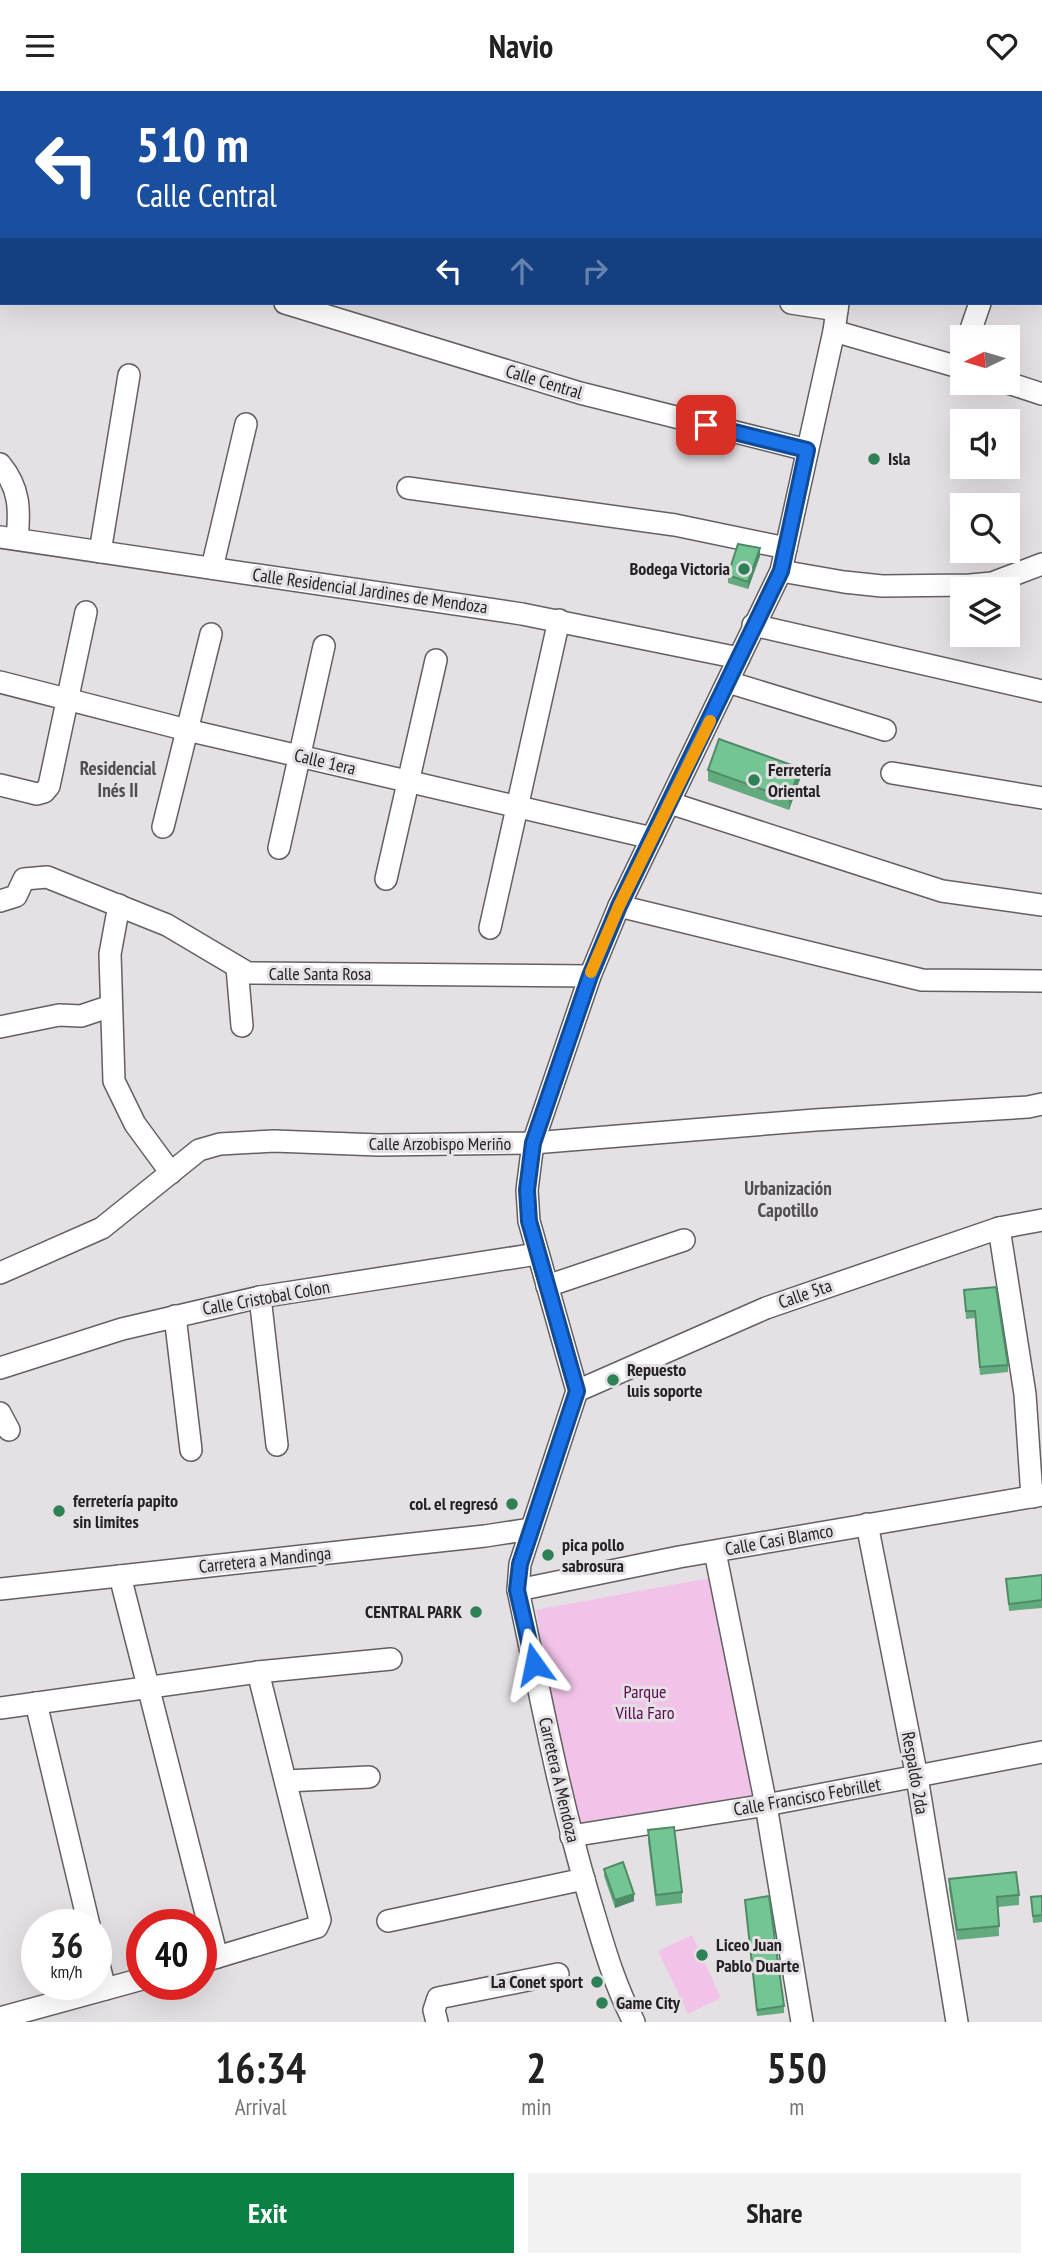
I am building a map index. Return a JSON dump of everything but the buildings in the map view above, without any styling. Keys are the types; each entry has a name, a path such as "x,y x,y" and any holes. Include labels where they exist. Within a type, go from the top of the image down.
{"street":[{"name":"Calle Central","path":"292,305 580,393 807,450"},
{"path":"798,305 836,315 950,359"},
{"path":"972,325 979,305"},
{"path":"577,1391 529,1221 527,1190 533,1143 590,976 619,906 781,571 836,315"},
{"path":"100,552 129,375"},
{"path":"1020,387 1042,394"},
{"path":"212,568 246,424"},
{"path":"0,464 18,496 19,518 8,538"},
{"path":"408,488 675,524 786,548"},
{"name":"Calle Residencial Jardines de Mendoza","path":"8,538 559,620 739,658"},
{"path":"781,571 882,586 970,585 992,583 1042,564"},
{"path":"0,785 37,794 44,792 49,786 86,612"},
{"path":"489,928 559,620"},
{"path":"753,625 1042,691"},
{"path":"163,827 211,634"},
{"path":"279,848 324,646"},
{"path":"387,879 436,660"},
{"name":"Calle 1era","path":"0,682 187,730 652,838"},
{"path":"728,682 885,730"},
{"path":"892,773 1042,798"},
{"path":"670,803 942,891 1042,905"},
{"name":"Calle Santa Rosa","path":"0,901 16,896 24,879 47,877 167,925 248,973 590,976"},
{"path":"119,905 110,954 114,1081 135,1124 171,1173"},
{"path":"619,906 922,980 1042,981"},
{"path":"237,967 243,1026"},
{"path":"0,1027 59,1015 81,1016 111,1006"},
{"name":"Calle Arzobispo Meriño","path":"0,1273 102,1228 199,1150 220,1144 274,1141 379,1145 533,1143 1042,1104"},
{"name":"Calle 5ta","path":"577,1391 766,1308 999,1228 1042,1220"},
{"path":"999,1228 1025,1394 1037,1496"},
{"path":"547,1286 684,1240"},
{"name":"Calle Cristobal Colon","path":"0,1369 122,1329 260,1297 537,1254"},
{"path":"260,1297 277,1445"},
{"path":"175,1316 191,1450"},
{"name":"Carretera A Mendoza","path":"577,1391 520,1564 517,1590 571,1836 608,1963 634,2022"},
{"name":"Calle Casi Blamco","path":"517,1590 680,1557 1037,1496"},
{"name":"Respaldo 2da","path":"867,1524 917,1777 957,2022"},
{"name":"Carretera a Mandinga","path":"0,1589 485,1536 531,1528"},
{"path":"715,1552 765,1805 802,2022"},
{"path":"120,1576 148,1686 198,1909"},
{"path":"0,1708 258,1672 391,1659"},
{"path":"217,1958 317,1927 320,1920 258,1672"},
{"path":"36,1703 85,1909"},
{"name":"Calle Francisco Febrillet","path":"571,1836 765,1805 1042,1752"},
{"path":"286,1781 369,1777"},
{"path":"388,1921 584,1879"},
{"path":"437,2022 434,2010 438,1998 558,1974"},
{"path":"0,2018 65,2000"}],"green space":[{"name":"Parque Villa Faro","path":"715,1577 754,1795 576,1828 536,1610"},
{"path":"692,1935 721,1998 688,2014 658,1951"}],"slow traffic":[{"path":"591,972 619,906 710,721"}],"place":[{"name":"Isla","path":"874,459"},
{"name":"Bodega Victoria","path":"744,569"},
{"name":"Ferretería Oriental","path":"754,780"},
{"name":"Repuesto luis soporte","path":"613,1380"},
{"name":"col. el regresó","path":"512,1504"},
{"name":"ferretería papito sin limites","path":"59,1511"},
{"name":"pica pollo sabrosura","path":"548,1555"},
{"name":"CENTRAL PARK","path":"476,1612"},
{"name":"Liceo Juan Pablo Duarte","path":"702,1955"},
{"name":"La Conet sport","path":"597,1982"},
{"name":"Game City","path":"602,2003"}],"district":[{"name":"Residencial Inés II","path":"118,779"},
{"name":"Urbanización Capotillo","path":"788,1199"}],"route":[{"path":"534,1664 517,1590 520,1564 577,1391 529,1221 527,1190 533,1143 590,976 619,906 781,571 807,450 706,425"}]}
